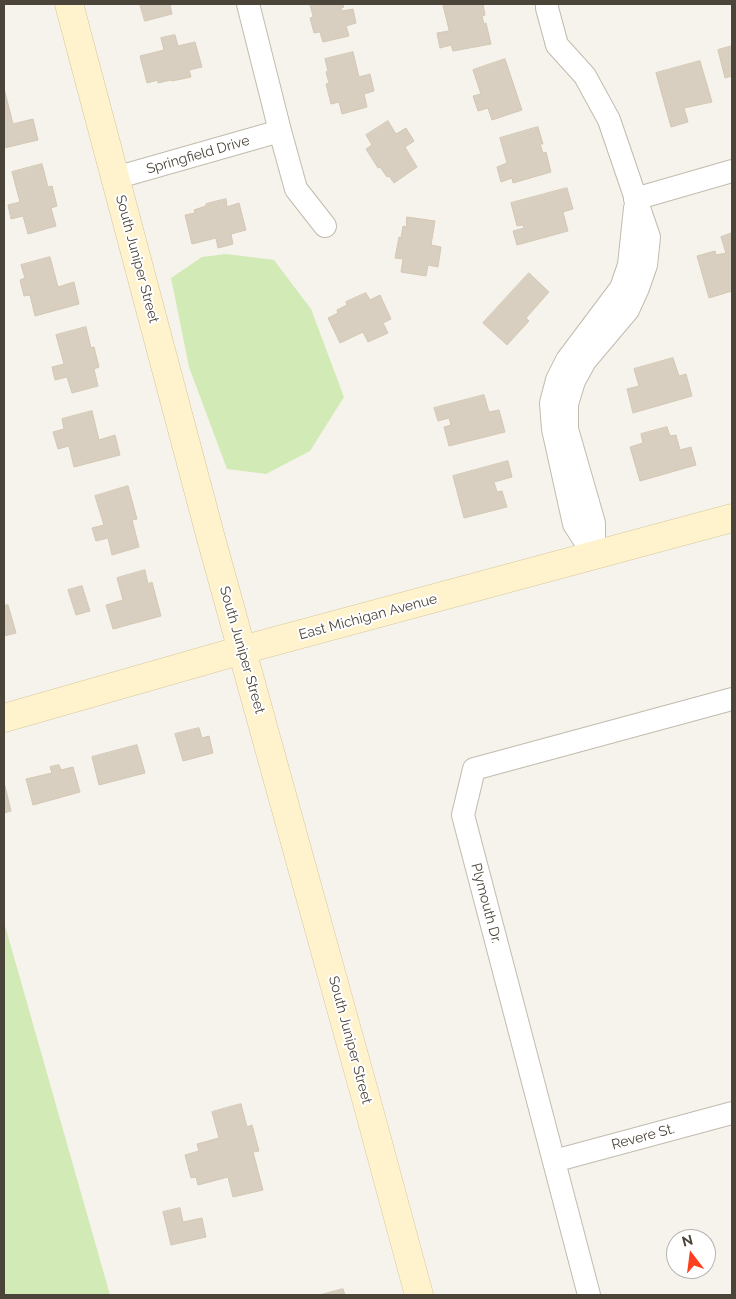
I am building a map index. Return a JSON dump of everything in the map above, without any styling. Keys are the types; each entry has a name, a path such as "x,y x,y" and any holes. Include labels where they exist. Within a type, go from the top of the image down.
{"street":[{"name":"South Juniper Street","path":"69,4 242,650 419,1295"},
{"path":"248,4 296,189 325,226"},
{"path":"548,4 547,8 557,45 585,76 609,120 649,237 646,265 638,288 623,316 586,361 574,381 567,404 567,429 594,523 594,555"},
{"name":"Springfield Drive","path":"115,178 280,131"},
{"path":"635,199 732,171"},
{"name":"East Michigan Avenue","path":"4,718 242,650 732,518"},
{"name":"Plymouth Dr.","path":"589,1295 463,815 474,769 732,699"},
{"name":"Revere St.","path":"554,1161 732,1113"}],"green space":[{"path":"226,254 274,260 311,309 344,397 310,451 266,474 227,469 189,367 171,278 202,257"},
{"path":"4,922 110,1295 4,1295"}],"building":[{"path":"140,4 172,4 170,5 172,14 145,21"},
{"path":"310,4 343,4 342,11 353,9 356,23 346,26 349,36 323,42 320,32 314,33 310,18 313,17"},
{"path":"443,4 483,4 485,15 482,16 484,24 486,23 491,44 453,51 451,45 440,48 437,33 449,31"},
{"path":"175,35 178,46 195,42 202,67 189,70 191,77 147,83 140,56 164,50 161,38"},
{"path":"732,46 732,76 725,78 718,50"},
{"path":"353,52 359,77 370,74 374,91 364,94 367,107 342,114 339,102 331,104 326,84 329,83 325,59"},
{"path":"505,59 522,110 492,120 488,108 478,111 473,96 481,94 473,70"},
{"path":"700,61 712,102 684,108 688,122 671,127 656,73"},
{"path":"5,92 13,124 33,119 38,140 4,148"},
{"path":"388,121 396,134 406,128 414,141 405,147 417,167 394,183 380,167 378,168 366,149 372,145 366,135"},
{"path":"538,127 543,144 540,144 543,153 546,152 551,172 513,183 512,178 501,182 497,167 507,163 500,138"},
{"path":"42,164 48,187 52,186 57,206 51,208 56,226 28,234 23,216 11,219 8,205 20,202 12,172"},
{"path":"567,188 573,209 563,212 568,231 517,245 513,231 524,228 523,225 517,226 511,203"},
{"path":"226,199 227,207 239,203 246,230 231,234 233,244 218,248 216,238 192,244 185,215 195,213 194,210 206,206 206,204"},
{"path":"407,217 435,221 431,245 441,247 438,267 428,265 426,276 401,272 403,259 395,258 399,237 401,238 403,226 406,227"},
{"path":"732,233 732,291 709,298 697,256 715,251 716,255 726,253 721,237"},
{"path":"50,257 58,287 74,282 79,304 35,316 30,295 24,296 20,280 25,278 21,265"},
{"path":"529,273 549,292 526,318 529,321 507,345 483,323"},
{"path":"366,293 370,300 380,295 391,319 383,323 388,333 368,342 363,332 340,343 328,318 338,313 337,310 347,305 346,302"},
{"path":"86,327 91,348 94,347 99,367 94,369 98,386 72,393 67,377 55,380 52,367 64,364 56,335"},
{"path":"673,358 679,376 686,374 692,396 633,413 627,389 639,386 634,369"},
{"path":"484,395 489,412 499,410 505,432 449,446 444,427 451,425 449,418 438,421 434,408"},
{"path":"92,411 99,440 115,435 120,455 74,467 69,446 58,449 53,432 64,429 62,419"},
{"path":"667,427 670,436 676,435 680,450 691,447 696,465 640,481 630,447 643,443 641,434"},
{"path":"508,461 512,477 494,482 497,492 502,491 507,507 464,518 453,476"},
{"path":"128,486 137,519 132,520 139,547 112,555 108,538 96,541 92,528 104,525 95,496"},
{"path":"145,570 148,584 152,582 161,616 113,629 106,605 123,600 117,578"},
{"path":"82,586 90,611 76,615 68,590"},
{"path":"8,605 16,633 4,636 4,606"},
{"path":"199,728 202,738 209,736 213,753 183,761 175,734"},
{"path":"137,745 145,773 99,785 92,757"},
{"path":"59,765 61,770 73,767 80,792 33,805 26,779 52,773 50,767"},
{"path":"4,787 11,811 4,813"},
{"path":"241,1104 247,1127 252,1125 259,1151 253,1152 263,1190 233,1197 228,1177 198,1185 196,1177 191,1178 185,1155 199,1151 197,1144 219,1138 212,1112"},
{"path":"180,1208 183,1222 202,1218 206,1237 171,1245 163,1212"},
{"path":"343,1289 345,1295 320,1295"}]}
